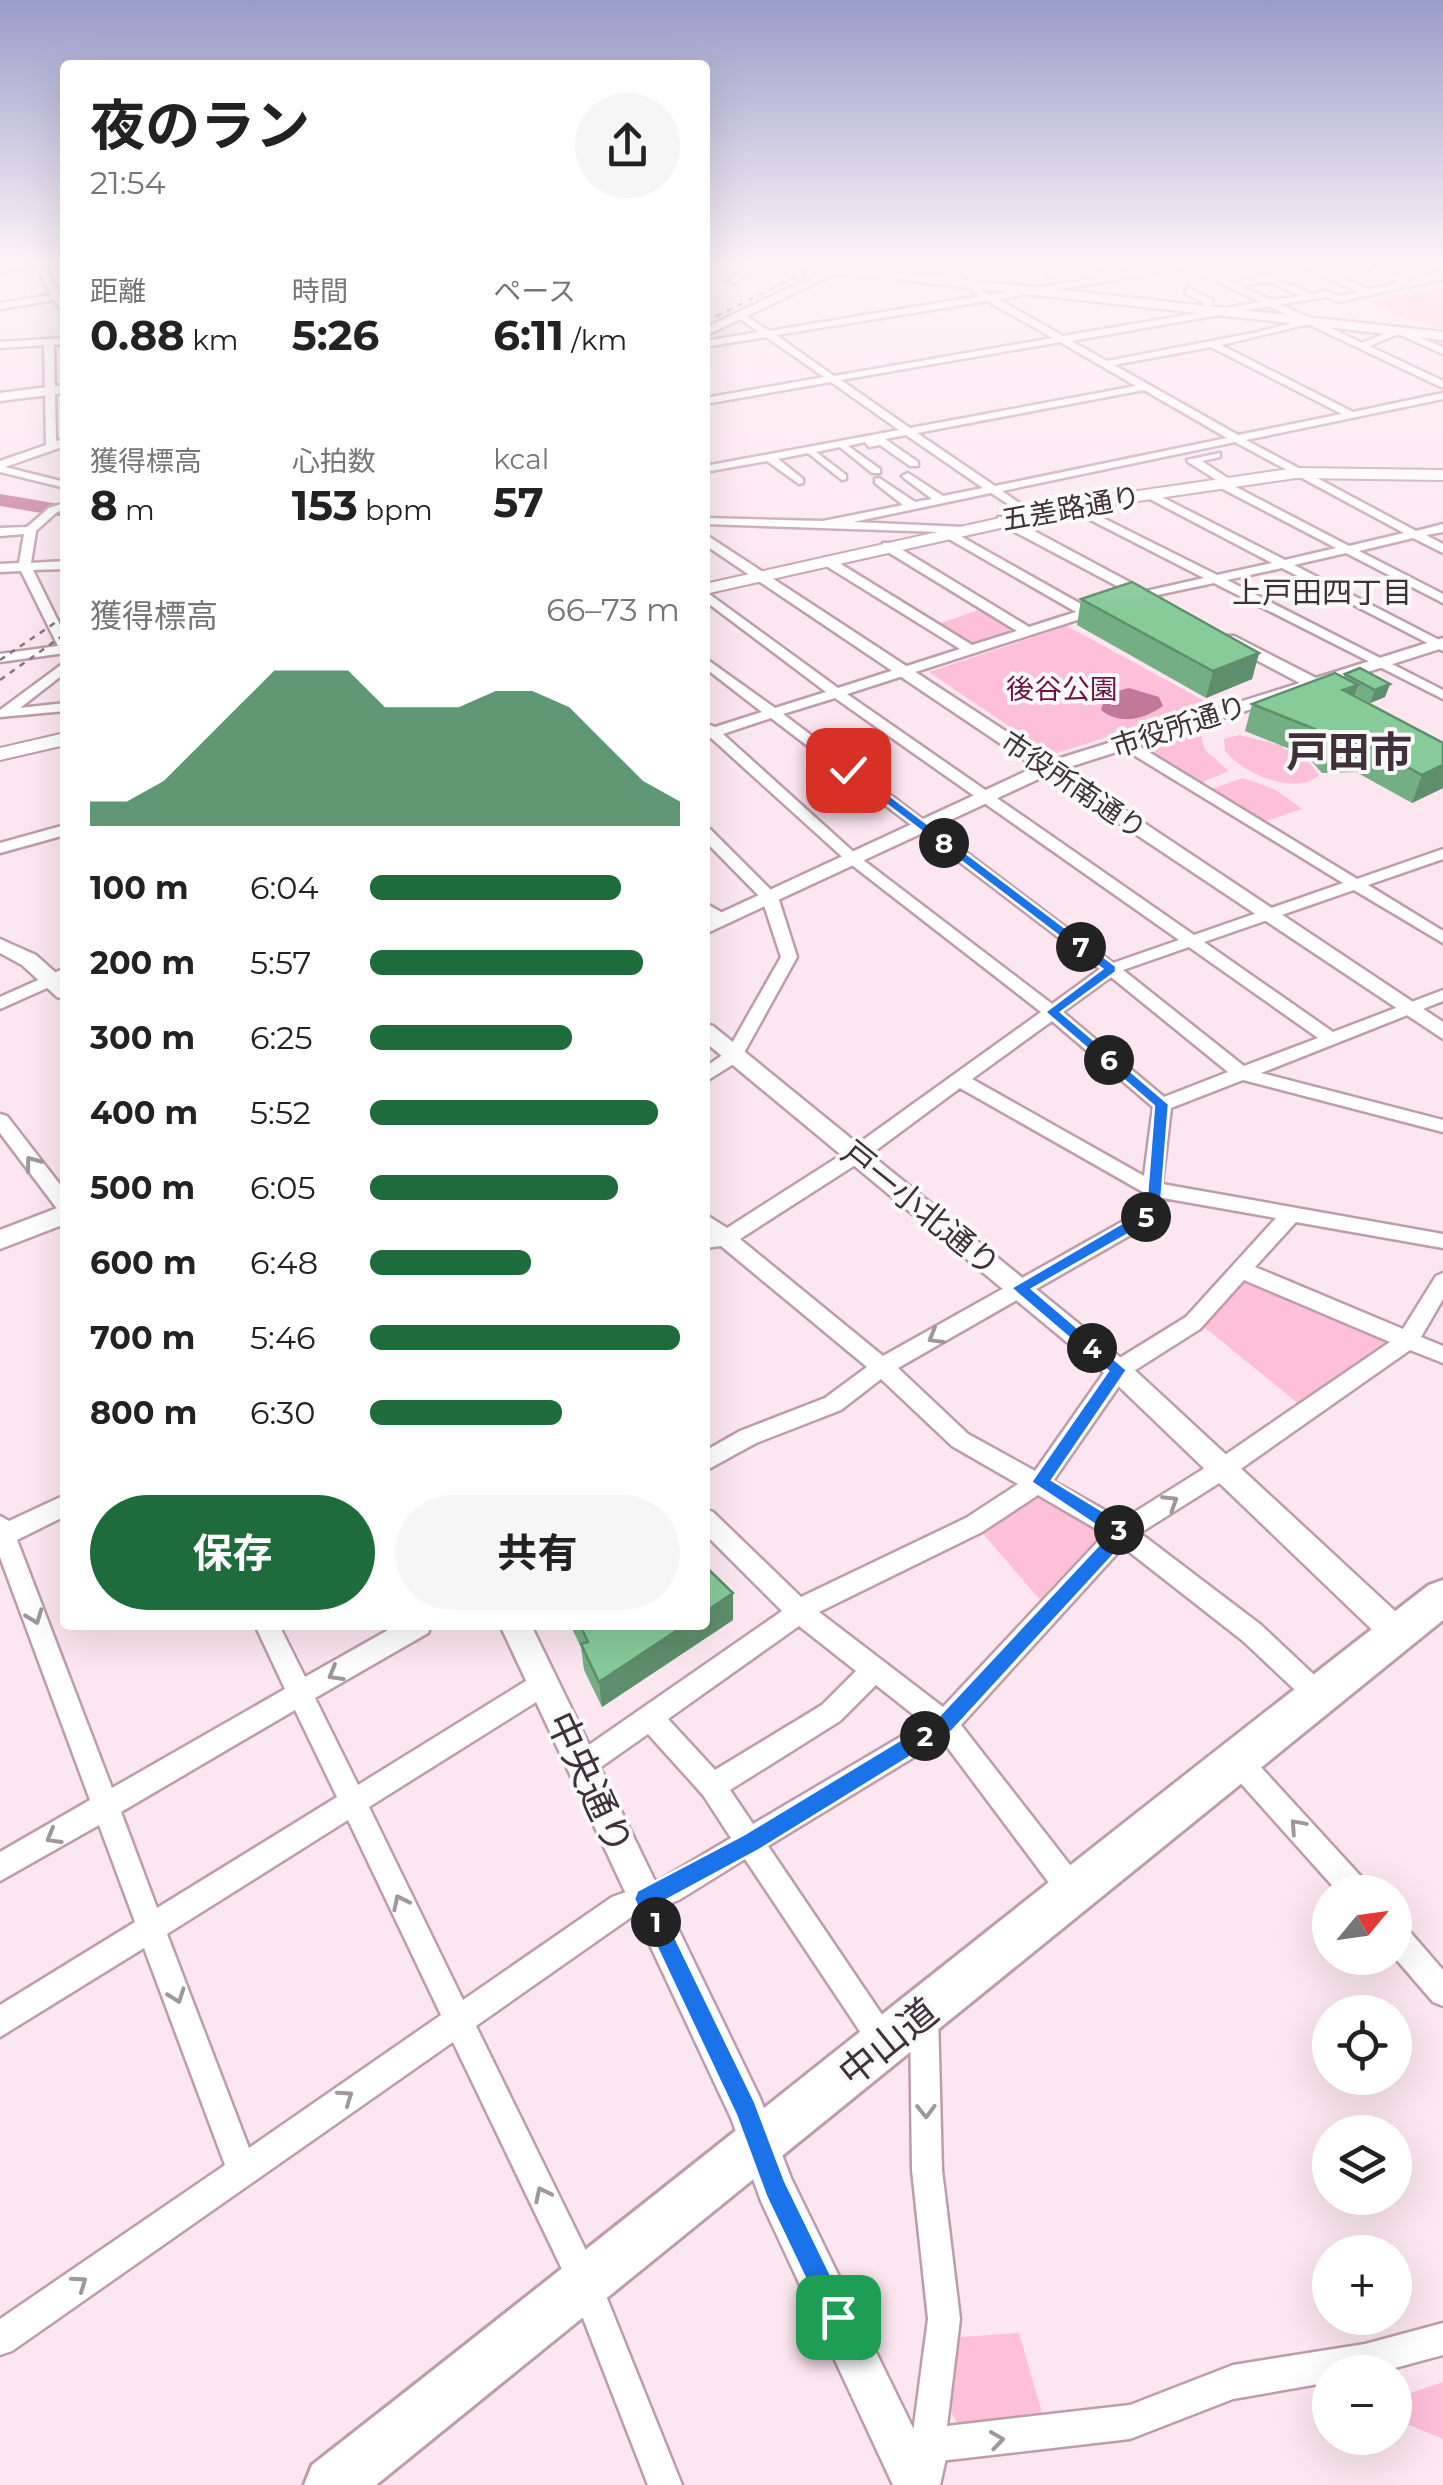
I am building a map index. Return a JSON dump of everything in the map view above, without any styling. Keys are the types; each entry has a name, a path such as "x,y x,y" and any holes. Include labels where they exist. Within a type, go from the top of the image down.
{"highway":[{"name":"中山道","path":"332,2485 760,2146 1072,1889 1443,1597"}],"main road":[{"name":"五差路通り","path":"710,591 827,560 1071,506 1296,473 1443,475"},
{"path":"0,754 60,740"}],"street":[{"path":"710,400 838,379"},
{"path":"1133,379 1296,473 1443,549"},
{"path":"1280,379 1352,416"},
{"path":"832,380 1028,514"},
{"path":"772,459 1145,386"},
{"path":"0,397 58,390 51,444"},
{"path":"822,524 1443,396"},
{"path":"710,468 882,441 914,464"},
{"path":"0,464 60,443"},
{"path":"1252,447 1192,460 1224,483 1443,598"},
{"path":"845,448 911,504"},
{"path":"813,454 842,477"},
{"path":"772,459 799,481"},
{"path":"0,464 60,483"},
{"path":"908,476 939,499"},
{"path":"1148,494 1441,645"},
{"path":"1071,506 1443,695"},
{"path":"0,532 30,530 60,509"},
{"path":"1002,520 1178,612"},
{"path":"710,521 953,531 1088,613"},
{"path":"710,730 906,674 1143,594 1443,528"},
{"path":"30,530 25,566 60,638"},
{"name":"市役所南通り","path":"710,541 1443,1032"},
{"path":"887,546 1030,632"},
{"path":"827,560 973,651"},
{"path":"0,568 60,565"},
{"path":"710,596 838,694 1330,1038"},
{"path":"1212,630 1322,688"},
{"name":"市役所通り","path":"711,918 770,897 1048,768 1322,688 1378,664 1441,645"},
{"path":"0,658 60,649"},
{"path":"710,666 1111,969 1242,1074 1443,1126"},
{"path":"2,714 60,670"},
{"path":"2,714 60,708"},
{"path":"710,733 852,859 1052,1012 1162,1104"},
{"path":"1124,743 1443,938"},
{"path":"0,848 60,831"},
{"path":"710,837 770,897 789,958 734,1056 710,1073"},
{"path":"710,1240 729,1237 856,1156 1111,969 1443,854"},
{"path":"1424,860 1443,871"},
{"path":"0,944 60,980"},
{"path":"0,1004 60,981"},
{"path":"1162,1104 1443,995"},
{"name":"戸一小北通り","path":"710,1035 1118,1370 1398,1634"},
{"path":"962,1081 1152,1189 1443,1241"},
{"path":"710,1459 748,1437 834,1404 882,1367 1154,1212 1152,1189 1162,1104"},
{"path":"0,1120 60,1199"},
{"path":"582,1765 810,1604 974,1525 1040,1482 1118,1370 1193,1324 1293,1212"},
{"path":"0,1240 60,1216"},
{"path":"710,1224 882,1367 960,1440 1122,1532 1252,1633 1320,1696"},
{"path":"1241,1270 1443,1355"},
{"path":"0,2338 622,1907 645,1899 751,1842 945,1724 1122,1532 1224,1468 1406,1340 1443,1281"},
{"path":"60,1507 1,1533 242,2170"},
{"path":"710,1525 801,1614 945,1724 1072,1889"},
{"path":"269,1630 586,2282 664,2485"},
{"path":"0,1868 410,1630"},
{"name":"中央通り","path":"517,1630 760,2146 775,2187 915,2469"},
{"path":"712,1786 832,1713 873,1671"},
{"path":"0,2022 543,1684"},
{"path":"650,1720 712,1786 751,1842 904,2029 927,2170 944,2318 915,2469 1130,2422 1232,2382 1365,2360 1443,2339"},
{"path":"1238,1760 1341,1875"},
{"path":"1412,1951 1437,1974"}],"green space":[{"path":"984,608 1021,630 973,646 938,624"},
{"name":"後谷公園","path":"1067,626 1210,704 1051,755 929,672"},
{"path":"1200,732 1205,750 1229,771 1200,783 1147,749"},
{"path":"1239,735 1285,746 1282,748 1304,756 1319,775 1297,784 1256,774 1225,751 1224,739"},
{"path":"1243,778 1276,790 1302,809 1263,822 1211,789"},
{"path":"1245,1279 1396,1342 1300,1405 1203,1326"},
{"path":"1041,1493 1105,1536 1041,1601 979,1529"},
{"path":"1019,2333 1044,2420 963,2432 948,2408 960,2337"},
{"path":"1443,2382 1443,2439 1412,2426 1412,2392"}],"shaded area":[{"path":"1129,688 1159,697 1163,706 1132,719 1116,718 1101,710 1106,694"}],"building":[{"path":"1132,582 1259,653 1213,671 1081,599"},
{"path":"1360,668 1390,684 1375,690 1345,674"},
{"path":"1335,673 1358,685 1343,690 1443,743 1443,765 1422,775 1365,744 1331,746 1315,729 1252,704"},
{"path":"710,1571 733,1593 710,1609"},
{"path":"582,1630 677,1630 599,1682 581,1644 588,1642"}],"waterway":[{"path":"0,500 60,510"}],"railway":[{"path":"0,660 60,619"},
{"path":"0,680 60,638"}],"district":[{"name":"上戸田四丁目","path":"1322,592"},
{"name":"戸田市","path":"1349,752"}],"route":[{"path":"838,2317 775,2187 747,2110 645,1899 669,1890 945,1724 1122,1532 1040,1482 1118,1370 1020,1288 1154,1212 1152,1189 1162,1104 1052,1012 1111,969 848,770"}]}
